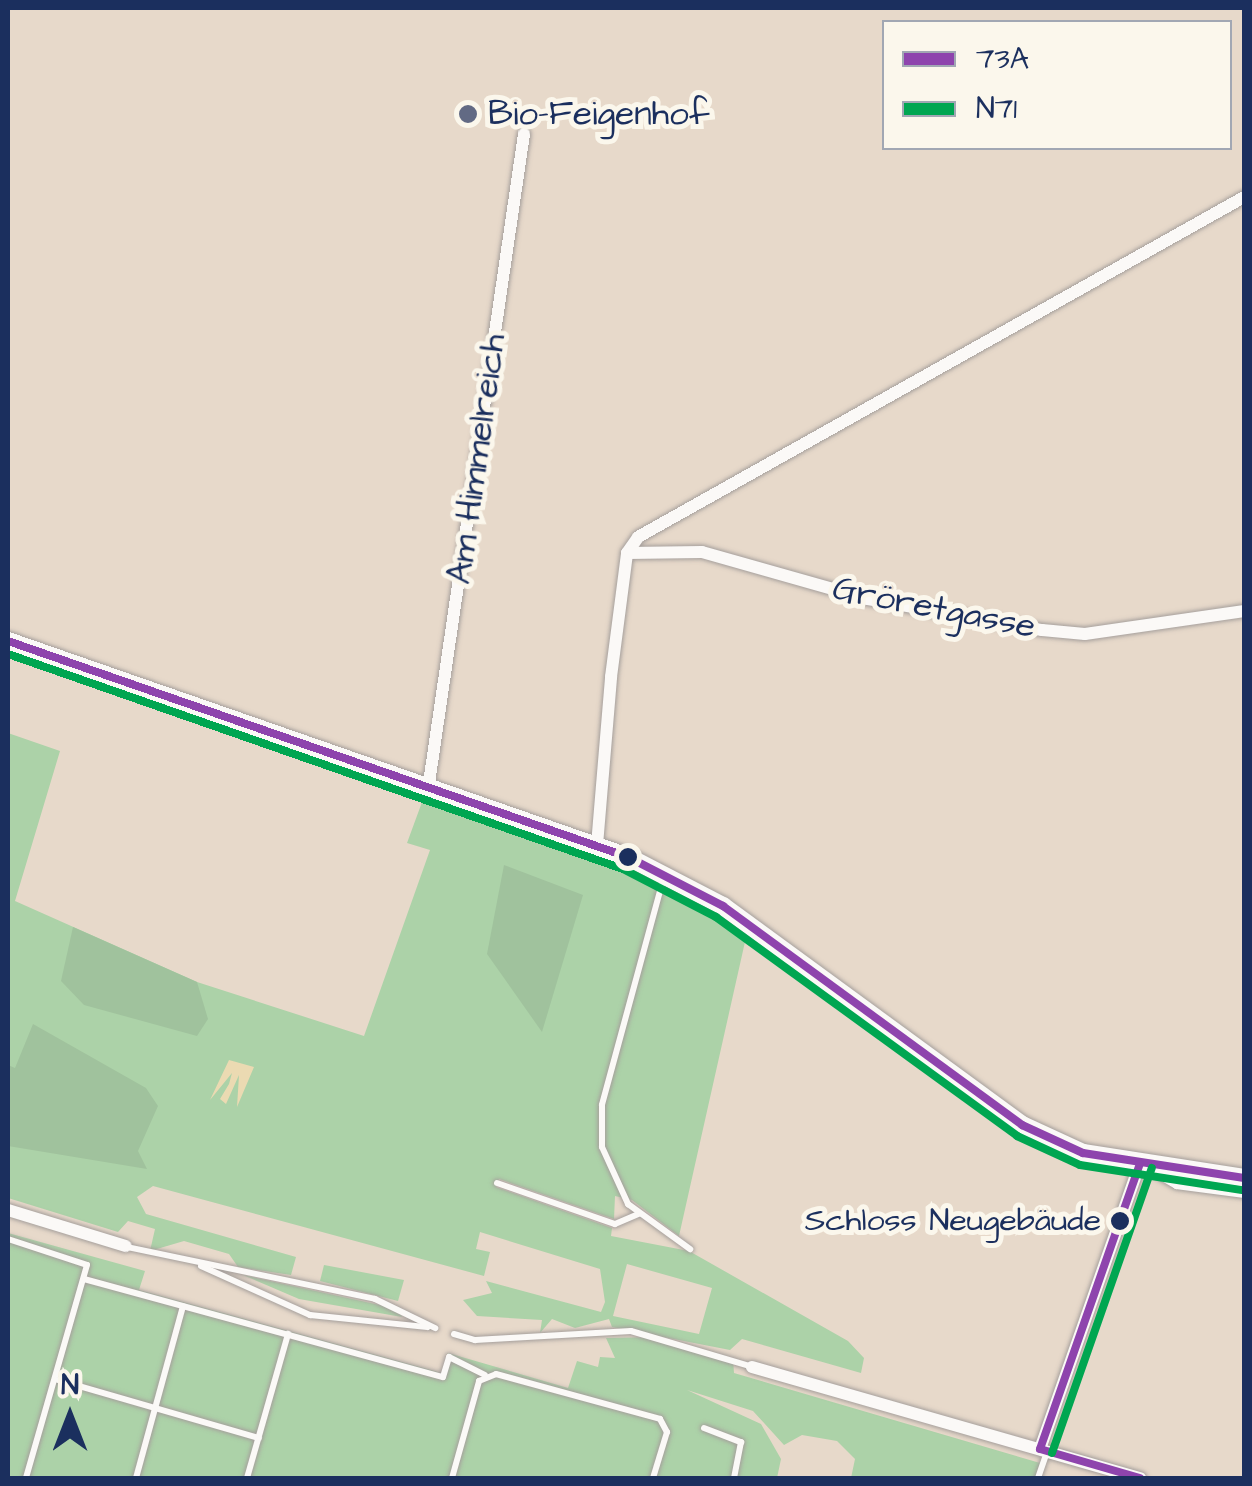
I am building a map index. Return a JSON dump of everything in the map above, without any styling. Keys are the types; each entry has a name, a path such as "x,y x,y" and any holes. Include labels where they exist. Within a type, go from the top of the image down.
{"main road":[{"path":"8,641 428,783 598,845 665,874 723,906 1022,1125 1075,1150 1140,1164 1244,1178"}],"street":[{"name":"Am Himmelreich","path":"428,783 524,134"},
{"path":"598,845 627,553 638,537 1244,196"},
{"name":"Gröretgasse","path":"627,553 702,552 868,599 1042,630 1085,634 1244,611"},
{"path":"1044,1450 1140,1164"},
{"path":"8,1210 126,1246"},
{"path":"752,1367 1140,1478"}],"lane":[{"path":"665,874 601,1112 609,1177 639,1214 690,1248"},
{"path":"1140,1164 1165,1182 1244,1195"},
{"path":"497,1183 615,1224 639,1214"},
{"path":"8,1239 84,1260 84,1278 58,1380 26,1478"},
{"path":"126,1246 375,1299 431,1328 299,1312 196,1263"},
{"path":"84,1278 444,1377 450,1357 485,1375 660,1418 666,1432 654,1478"},
{"path":"136,1478 183,1306"},
{"path":"454,1334 475,1340 639,1332 752,1367"},
{"path":"247,1478 288,1334"},
{"path":"452,1478 485,1375"},
{"path":"58,1380 259,1438"},
{"path":"704,1428 741,1442 734,1478"},
{"path":"1038,1478 1044,1450"}],"green space":[{"path":"8,733 60,751 15,901 197,982 364,1036 430,850 407,843 429,783 597,845 749,924 679,1236 632,1200 615,1196 614,1219 499,1179 496,1187 612,1228 611,1236 689,1251 848,1341 864,1358 861,1373 742,1339 730,1350 612,1327 609,1319 575,1328 552,1319 540,1333 542,1320 477,1316 463,1300 492,1293 486,1281 601,1312 605,1302 600,1269 480,1232 476,1249 490,1252 484,1276 153,1186 137,1197 146,1214 296,1257 291,1275 238,1267 229,1254 184,1241 150,1251 155,1229 128,1221 118,1232 8,1198","holes":["627,1264 712,1288 699,1334 613,1316"]},
{"path":"504,865 583,895 542,1032 487,954"},
{"path":"73,927 197,982 208,1019 197,1036 84,1005 61,981"},
{"path":"33,1024 146,1088 158,1106 138,1151 147,1169 8,1146 8,1065 15,1068"},
{"path":"8,1233 145,1271 139,1290 442,1373 448,1353 568,1388 577,1361 598,1367 600,1357 615,1358 606,1338 656,1337 733,1359 734,1373 1040,1463 1035,1478 851,1478 855,1459 837,1441 802,1435 784,1445 753,1411 687,1390 761,1424 781,1459 777,1478 8,1478"},
{"path":"324,1265 404,1280 398,1301 320,1281"},
{"path":"243,1275 398,1309 402,1317 299,1299"}],"sand":[{"path":"229,1060 254,1067 237,1107 239,1075 226,1104 220,1099 232,1073 210,1100"}],"transit line":[{"name":"73A","path":"8,641 628,857 723,906 1022,1125 1083,1153 1244,1178"},
{"name":"N71","path":"8,654 623,869 716,917 1017,1136 1080,1165 1242,1190"},
{"name":"73A","path":"1040,1449 1140,1164"},
{"name":"N71","path":"1052,1453 1152,1168"},
{"name":"73A","path":"1040,1449 1140,1478"}],"place":[{"name":"Bio-Feigenhof","path":"468,114"},
{"name":"Schloss Neugebäude","path":"1120,1221"}]}
